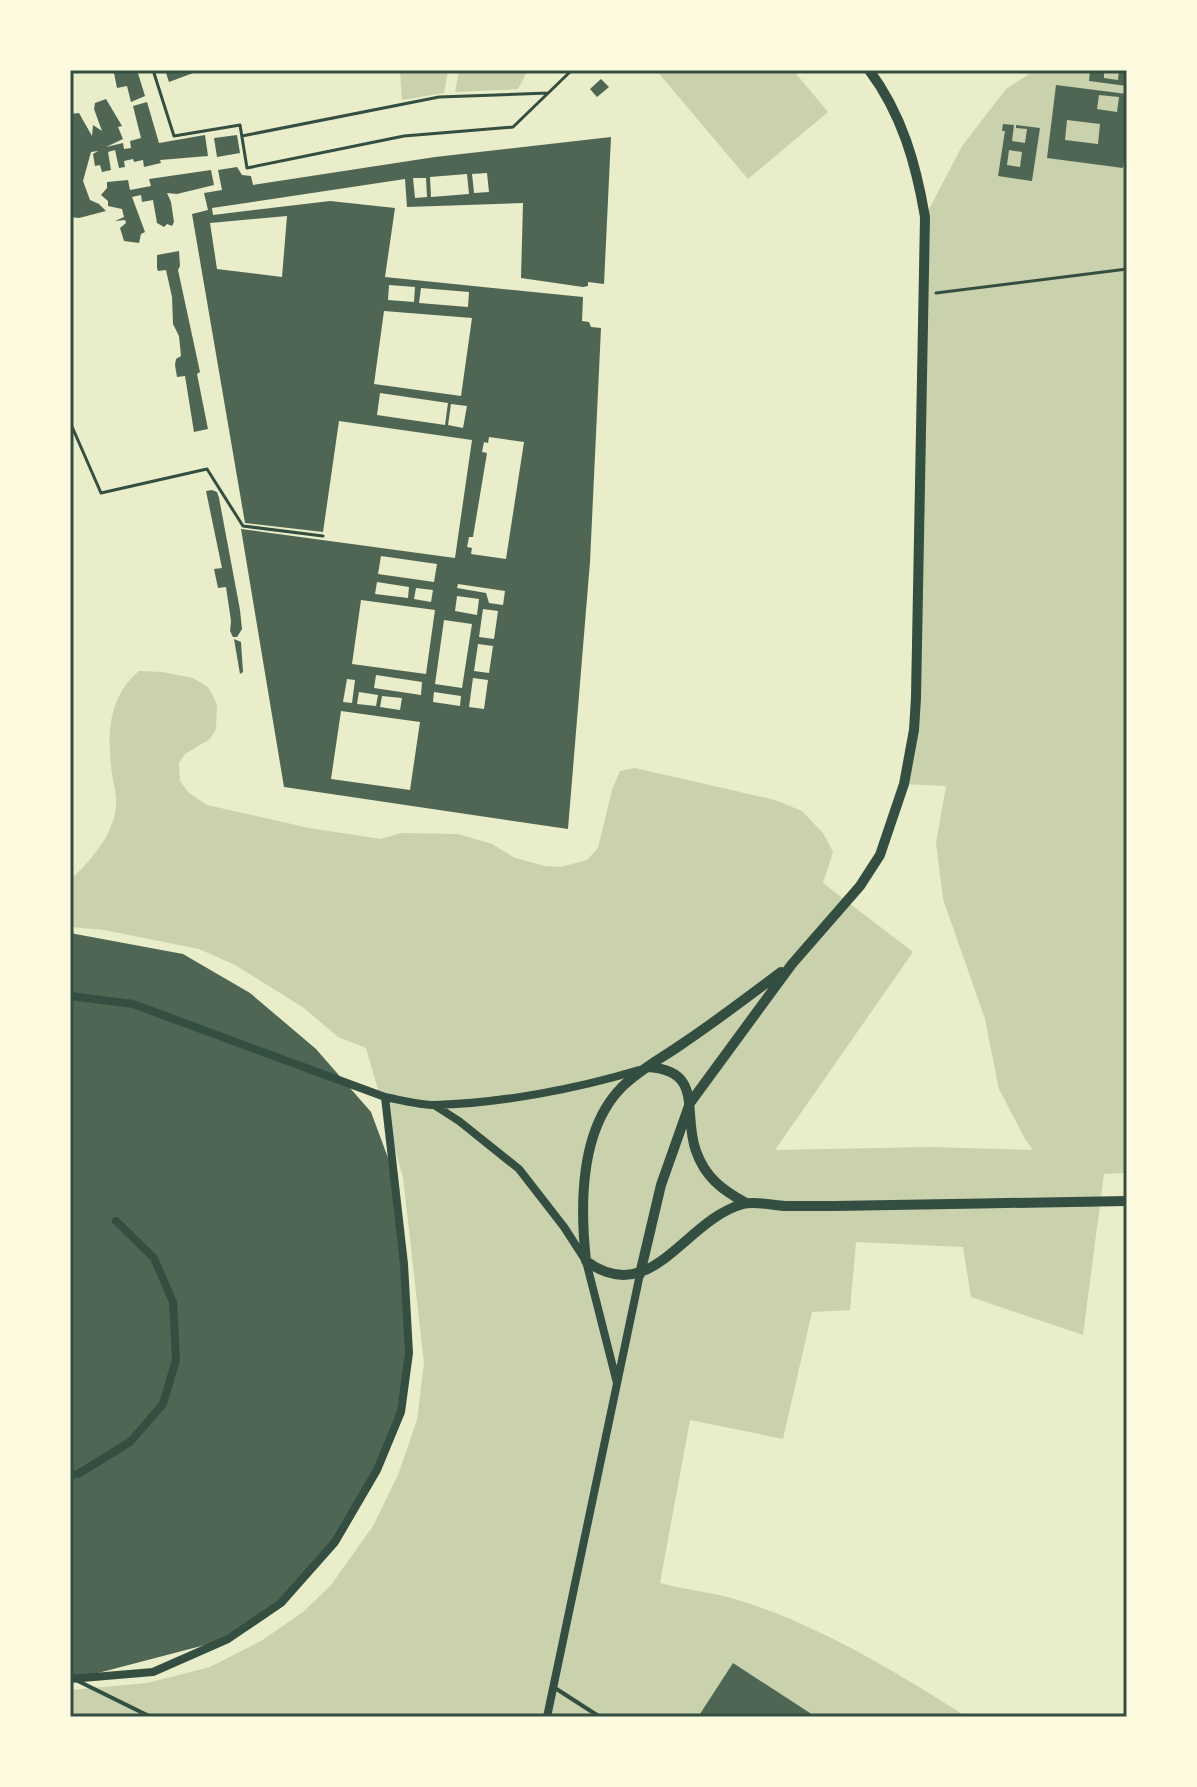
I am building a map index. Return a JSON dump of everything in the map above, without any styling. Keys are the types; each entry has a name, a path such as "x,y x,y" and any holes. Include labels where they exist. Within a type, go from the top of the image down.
{"street":[{"path":"547,1717 640,1274 661,1185 690,1103 792,964 871,870 895,816 907,772 916,698 925,217 908,144 892,107 869,70"},
{"path":"618,1386 586,1261 583,1203 589,1152 609,1105 621,1087 792,964"},
{"path":"70,996 133,1004 385,1097 433,1105 556,1090 598,1082 647,1067 665,1068 678,1076 687,1088 694,1147 702,1166 715,1184 746,1203"},
{"path":"72,1679 153,1672 228,1639 281,1603 335,1542 377,1470 401,1412 409,1353 404,1264 385,1097"},
{"path":"433,1105 459,1121 519,1169 544,1199 586,1261 615,1275 640,1274 657,1266 714,1217 746,1203 815,1206 1127,1201"},
{"path":"70,1475 78,1474 130,1442 163,1404 176,1360 173,1302 167,1287 154,1258 116,1221"}],"lane":[{"path":"72,1679 151,1717"},
{"path":"552,1686 600,1717"}],"path":[{"path":"153,70 174,136 240,125 247,168 404,136 513,127 572,70"},
{"path":"242,136 439,97 548,93"},
{"path":"925,295 1127,269"},
{"path":"70,422 101,493 207,469 243,526 323,536"}],"green space":[{"path":"400,70 448,70 444,93 402,100"},
{"path":"459,70 528,70 518,89 455,92"},
{"path":"656,70 793,70 828,112 748,179"},
{"path":"1035,70 1127,70 1127,1173 1104,1174 1083,1335 971,1297 963,1247 856,1242 850,1310 812,1312 783,1439 690,1420 660,1583 728,1597 798,1622 885,1667 967,1717 70,1717 70,1690 147,1683 210,1667 261,1641 303,1612 331,1585 373,1526 398,1475 417,1420 424,1363 403,1177 366,1048 338,1037 304,1008 235,965 199,949 104,930 70,927 70,880 100,847 114,816 116,798 110,733 115,706 128,682 139,671 193,678 208,687 217,705 216,729 210,739 185,754 179,763 180,781 189,793 207,805 309,828 381,839 401,833 458,834 492,844 515,858 561,867 587,860 598,848 612,790 620,771 635,768 775,800 802,811 823,833 833,852 823,883 913,952 775,1150 930,1147 1033,1150 999,1089 985,1019 943,899 936,843 946,786 904,784 909,759 925,217 962,146 1006,89"}],"building":[{"path":"109,70 137,70 145,96 131,102 127,86 117,88 114,73"},
{"path":"165,70 201,70 169,82"},
{"path":"1090,70 1104,70 1104,78 1118,80 1119,70 1127,70 1127,86 1089,81"},
{"path":"601,79 609,87 597,97 590,89"},
{"path":"1056,85 1127,94 1127,141 1123,168 1047,158","holes":["1099,95 1119,97 1117,112 1097,109","1067,120 1100,124 1098,144 1065,140"]},
{"path":"106,99 122,126 118,127 123,139 106,147 123,143 124,149 131,148 130,141 141,138 133,106 147,102 159,143 205,135 208,156 160,160 161,163 144,167 143,160 134,162 133,159 124,161 125,167 119,168 115,150 108,152 111,170 102,172 100,165 95,166 93,154 98,151 91,152 83,181 90,200 106,211 79,218 70,217 70,114 79,113 92,136 93,125 102,131 94,109 95,103"},
{"path":"1003,124 1014,125 1012,141 1025,143 1027,129 1016,128 1016,125 1040,128 1032,181 998,176 1005,131 1002,131","holes":["1009,150 1022,152 1020,167 1007,165"]},
{"path":"237,135 240,153 217,157 214,138"},
{"path":"611,137 604,284 588,282 588,286 583,287 521,278 523,203 407,207 405,179 212,208 213,215 330,201 395,208 385,277 583,297 582,321 589,322 591,327 601,328 590,562 568,829 284,787 241,529 455,558 472,440 339,421 323,532 245,523 192,214 208,210 204,193 222,190 218,170 237,167 242,175 251,176 253,185 435,157","holes":["487,173 489,192 474,193 472,174","467,174 469,194 431,197 430,177","413,178 426,178 427,197 415,198","287,216 282,277 217,269 210,223","389,285 415,287 414,302 388,300","421,288 469,292 468,307 419,303","384,311 472,318 461,396 374,384","380,393 448,403 445,425 377,415","451,404 467,406 463,428 448,425","489,437 524,442 506,559 471,554 472,548 467,547 469,537 473,537 487,453 482,452 484,442 488,443","381,556 437,564 434,582 378,574","377,582 409,587 408,598 375,594","458,584 505,591 503,605 489,603 486,593 457,588","416,588 433,590 431,602 414,599","457,596 479,599 477,615 455,611","361,600 435,610 426,674 352,664","483,609 498,611 494,639 479,637","444,620 472,624 462,688 435,684","478,644 493,646 489,673 474,671","376,675 422,682 421,695 374,688","473,678 488,680 484,709 469,707","347,679 355,680 352,703 343,702","359,692 378,695 376,706 357,704","434,692 461,696 460,706 433,702","382,696 402,698 400,710 380,707","341,711 420,722 410,790 331,779"]},
{"path":"211,170 214,185 177,194 167,193 171,202 172,226 167,224 164,227 157,223 153,200 142,202 141,195 132,197 145,232 141,234 139,243 124,241 120,228 126,223 125,220 115,221 124,217 122,209 108,206 108,201 101,195 107,188 107,182 128,180 130,190 151,186 149,179"},
{"path":"179,251 178,270 200,372 197,374 208,429 194,432 185,376 177,377 176,359 181,356 179,336 173,324 172,297 166,270 158,271 157,268 157,255"},
{"path":"206,491 217,492 219,498 240,610 242,629 237,637 233,637 230,631 226,587 218,588 214,569 222,568"},
{"path":"234,639 241,642 243,672 240,674"},
{"path":"70,933 183,954 250,993 316,1049 371,1112 394,1174 409,1353 401,1412 377,1470 335,1542 281,1603 228,1639 75,1679 70,1679"},
{"path":"733,1663 816,1717 698,1717"}]}
